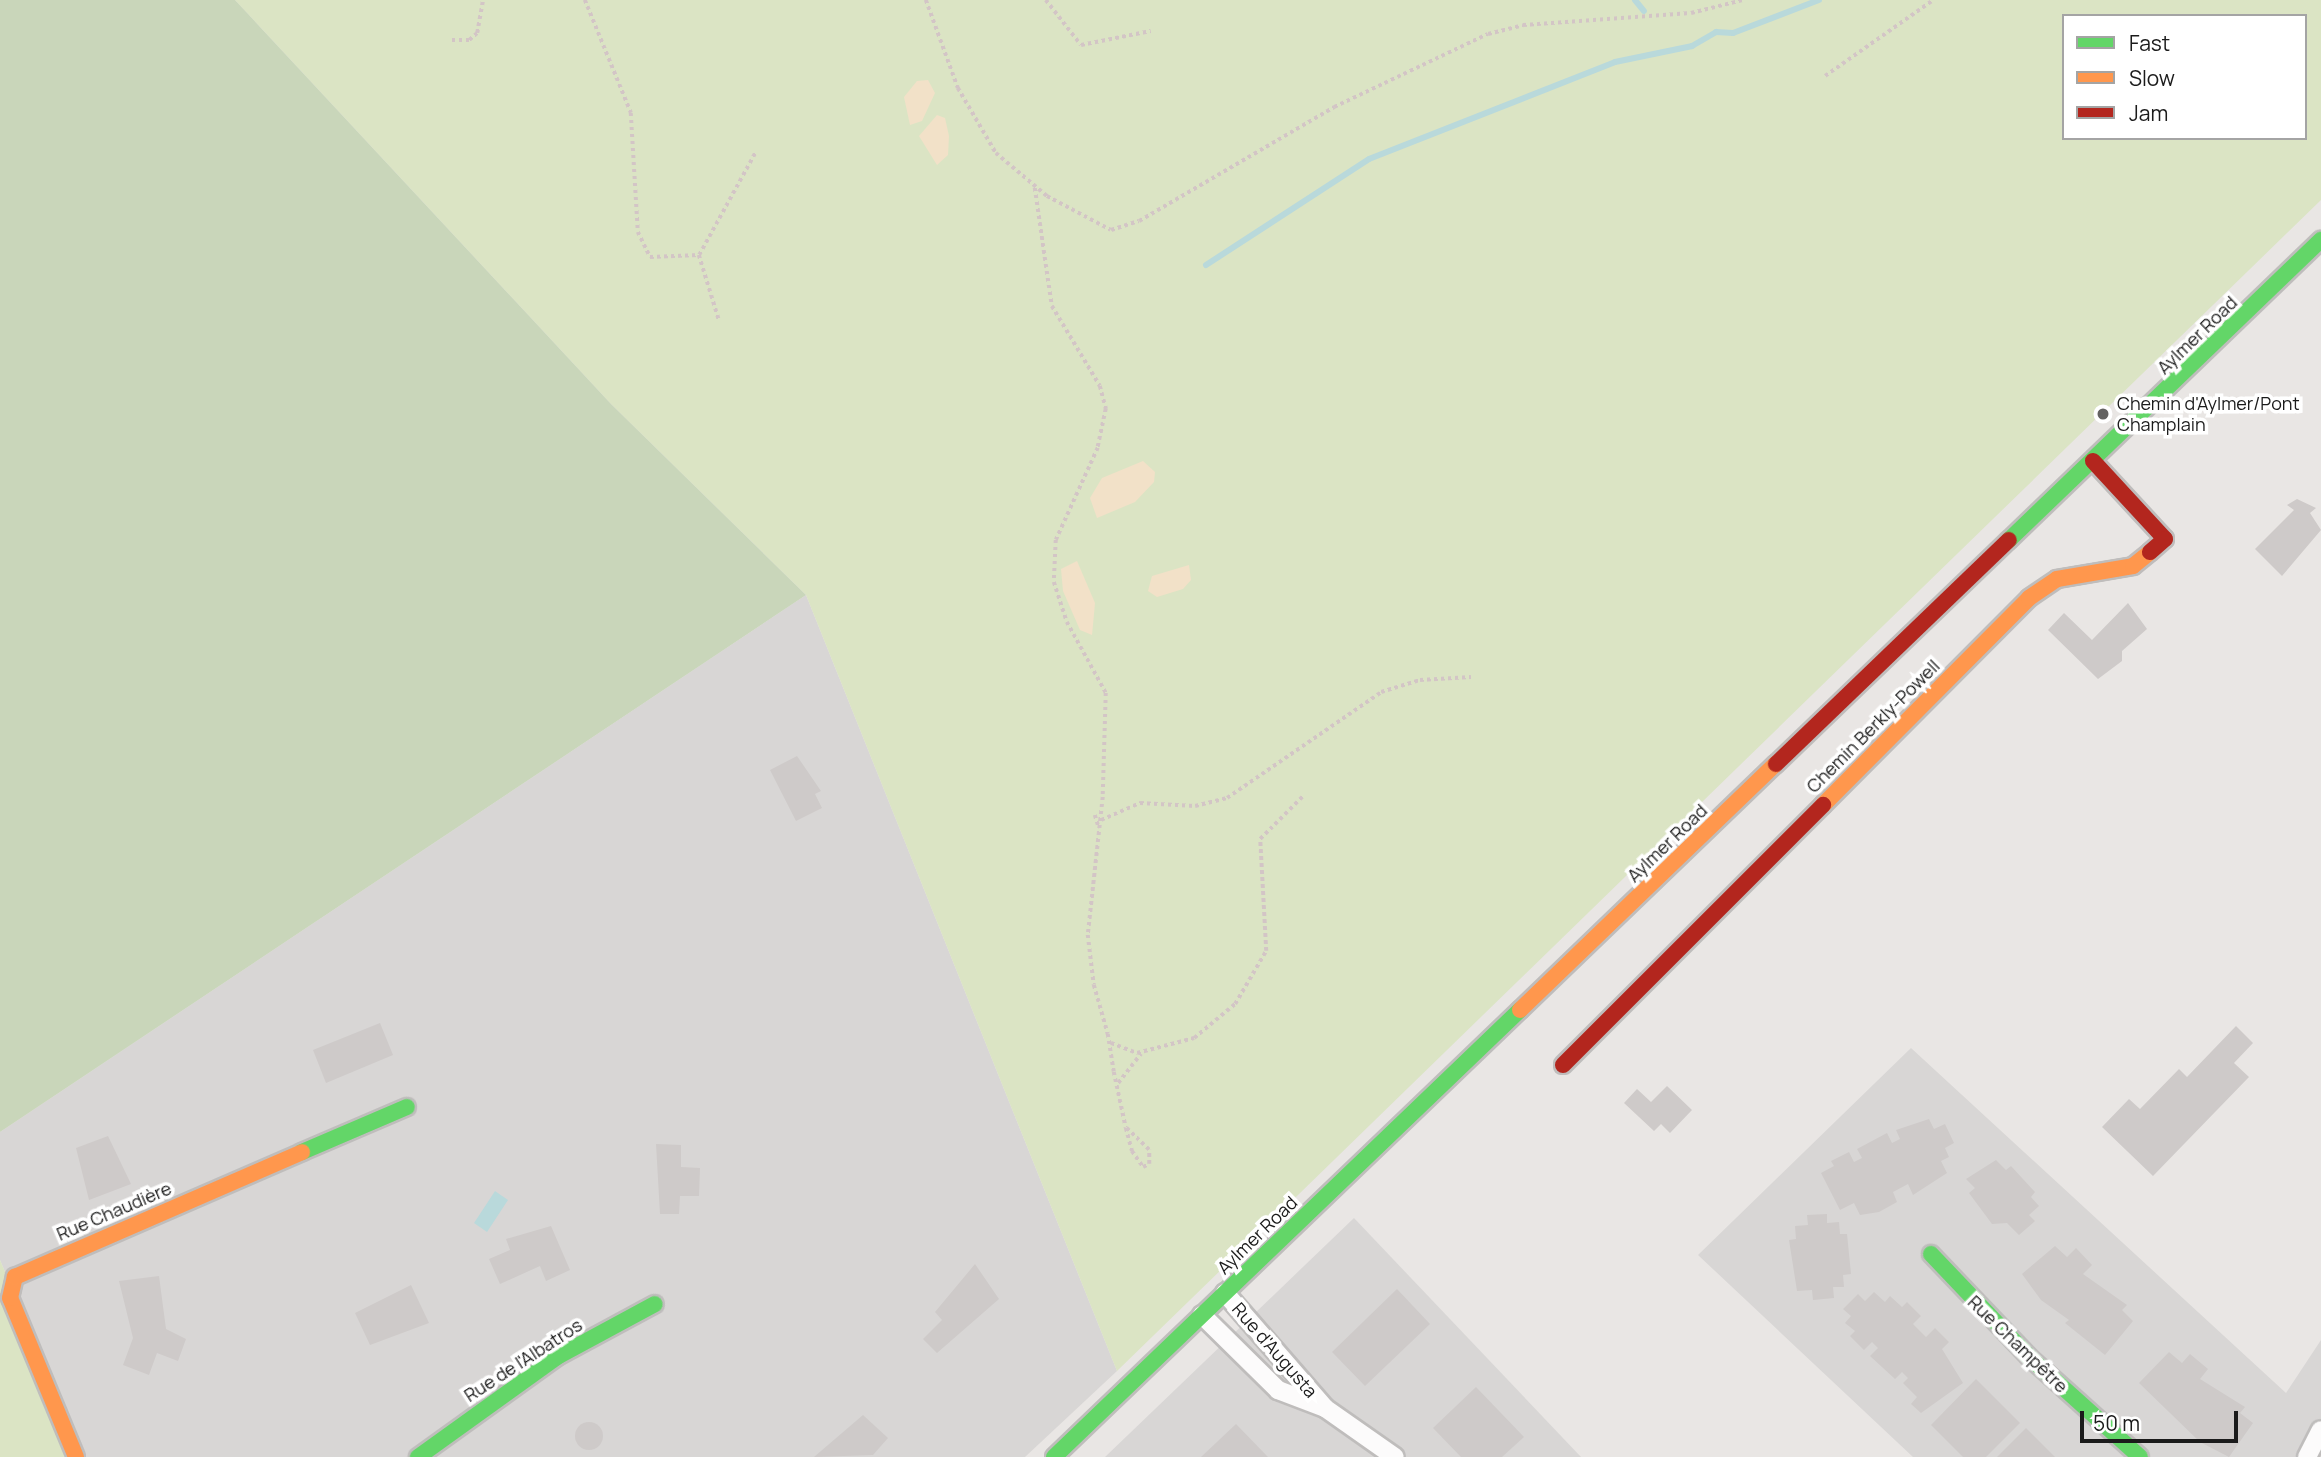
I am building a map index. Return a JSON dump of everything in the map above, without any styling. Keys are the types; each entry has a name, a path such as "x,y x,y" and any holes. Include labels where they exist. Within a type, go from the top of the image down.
{"street":[{"path":"2306,257 2321,240"},
{"path":"2306,257 2321,248"},
{"name":"Aylmer Road","path":"1054,1457 2306,257"},
{"name":"Chemin Berkly-Powell","path":"1563,1065 2029,598 2057,579 2133,566 2165,539 2093,461"},
{"name":"Rue Chaudière","path":"76,1457 10,1298 15,1278 407,1107"},
{"name":"Rue Champêtre","path":"1931,1254 2029,1357 2140,1457"},
{"name":"Rue d'Augusta","path":"1225,1293 1325,1408 1395,1457"},
{"name":"Rue de l'Albatros","path":"418,1457 557,1357 655,1304"},
{"name":"Rue d'Augusta","path":"1202,1315 1278,1390 1325,1408"},
{"path":"2307,1457 2321,1430"}],"path":[{"path":"452,40 477,33 483,0"},
{"path":"585,0 636,134 639,244 662,260 699,255"},
{"path":"926,0 958,88 983,133 1035,188 1098,226 1124,228 1334,107 1488,34 1541,24 1680,15 1743,0"},
{"path":"1046,0 1080,45 1151,31"},
{"path":"1825,76 1933,0"},
{"path":"719,320 699,255 755,153"},
{"path":"1035,188 1052,306 1100,386 1106,409 1098,448 1054,555 1061,608 1106,693 1101,820 1088,935 1126,1128 1136,1162 1149,1164 1149,1150 1126,1128"},
{"path":"1101,820 1140,803 1195,806 1227,798 1381,692 1420,680 1471,677"},
{"path":"1117,1085 1143,1052 1210,1030 1259,970 1267,932 1260,839 1304,795"},
{"path":"1095,815 1100,830"},
{"path":"1110,1042 1143,1052"}],"shaded area":[{"path":"806,595 1117,1371 1025,1457 83,1457 0,1260 0,1132"},
{"path":"1911,1048 2286,1393 2321,1340 2321,1457 1913,1457 1698,1255"},
{"path":"1354,1218 1581,1457 1105,1457"}],"green space":[{"path":"0,0 235,0 611,404 806,595 0,1132"},
{"path":"235,0 2321,0 2321,200 1117,1371 806,595 611,404"},
{"path":"0,1260 83,1457 0,1457"}],"sand":[{"path":"928,80 935,93 922,121 910,125 904,97 917,81"},
{"path":"937,115 945,118 949,136 948,155 937,165 919,136"},
{"path":"1143,461 1155,472 1154,482 1135,502 1097,518 1090,498 1102,478"},
{"path":"1077,561 1095,603 1092,635 1080,630 1063,591 1061,569"},
{"path":"1189,565 1191,580 1183,589 1157,597 1148,591 1152,576"}],"water":[{"path":"495,1191 508,1200 487,1232 474,1223"}],"building":[{"path":"2297,499 2316,508 2310,513 2321,530 2282,576 2255,549 2294,510 2287,505"},
{"path":"2128,603 2147,629 2122,651 2122,661 2098,679 2048,630 2064,613 2092,640"},
{"path":"797,756 821,791 815,794 822,808 796,821 770,770"},
{"path":"380,1023 393,1055 326,1083 313,1050"},
{"path":"2236,1026 2253,1043 2234,1063 2249,1077 2153,1176 2102,1127 2129,1099 2140,1109 2179,1069 2187,1077"},
{"path":"1667,1086 1692,1110 1670,1133 1661,1124 1654,1131 1624,1103 1637,1089 1651,1102"},
{"path":"1929,1119 1934,1129 1945,1124 1954,1143 1945,1148 1949,1157 1941,1161 1947,1173 1913,1195 1908,1184 1893,1192 1897,1202 1879,1212 1860,1215 1854,1203 1840,1210 1821,1173 1834,1166 1831,1161 1849,1152 1854,1162 1862,1158 1857,1149 1887,1133 1892,1143 1900,1139 1896,1130"},
{"path":"108,1136 131,1184 89,1200 76,1148"},
{"path":"656,1144 681,1145 681,1167 700,1168 699,1196 680,1196 679,1214 660,1214"},
{"path":"1996,1160 2006,1170 2011,1166 2035,1192 2031,1197 2039,1206 2029,1215 2035,1221 2019,1235 2007,1223 1992,1224 1969,1193 1975,1188 1966,1179"},
{"path":"1827,1214 1827,1223 1839,1222 1840,1234 1847,1234 1851,1274 1843,1275 1844,1287 1833,1287 1834,1298 1813,1300 1812,1290 1797,1291 1789,1240 1796,1239 1795,1226 1808,1225 1807,1215"},
{"path":"551,1226 570,1270 546,1281 540,1266 500,1284 489,1259 510,1250 506,1239"},
{"path":"2055,1246 2067,1257 2076,1248 2092,1265 2083,1274 2127,1305 2122,1310 2133,1321 2105,1355 2065,1323 2069,1320 2041,1300 2022,1274"},
{"path":"975,1264 999,1299 937,1353 923,1339 942,1320 935,1312"},
{"path":"159,1276 166,1329 186,1339 178,1361 157,1353 149,1375 123,1365 133,1338 119,1281"},
{"path":"411,1285 429,1323 370,1345 355,1313"},
{"path":"1397,1289 1430,1324 1365,1386 1332,1352"},
{"path":"1874,1292 1885,1302 1890,1296 1902,1307 1907,1302 1921,1316 1913,1324 1926,1337 1935,1328 1949,1342 1942,1349 1963,1383 1921,1413 1911,1404 1917,1397 1903,1383 1908,1378 1902,1372 1895,1379 1870,1356 1878,1348 1872,1342 1864,1350 1850,1336 1855,1331 1845,1323 1851,1316 1843,1309 1858,1294 1865,1301"},
{"path":"2169,1352 2182,1363 2190,1354 2208,1369 2200,1379 2245,1407 2240,1413 2253,1423 2229,1457 2200,1442 2139,1383"},
{"path":"1976,1379 2020,1423 1986,1457 1963,1457 1931,1425"},
{"path":"1476,1387 1524,1437 1502,1457 1461,1457 1433,1428"},
{"path":"863,1415 888,1438 873,1455 814,1457"},
{"path":"589,1422 599,1426 603,1436 599,1446 589,1450 579,1446 575,1436 579,1426"},
{"path":"1236,1424 1268,1457 1201,1457"},
{"path":"2026,1428 2055,1457 1997,1457"}],"waterway":[{"path":"1635,0 1644,11"},
{"path":"1206,265 1369,159 1615,62 1692,46 1716,32 1733,33 1819,0"}],"traffic: fast":[{"path":"2009,540 2321,240"},
{"path":"1054,1457 1520,1010"},
{"path":"302,1152 407,1107"},
{"path":"1931,1254 2029,1357 2140,1457"},
{"path":"418,1457 557,1357 655,1304"}],"traffic: slow":[{"path":"1823,805 2029,598 2057,579 2133,566 2150,552"},
{"path":"1520,1010 1776,764"},
{"path":"76,1457 10,1298 15,1277 302,1152"}],"traffic: jam":[{"path":"2093,461 2165,539 2150,552"},
{"path":"1776,764 2009,540"},
{"path":"1563,1065 1823,805"}],"place":[{"name":"Chemin d'Aylmer/Pont Champlain","path":"2103,414"}]}
